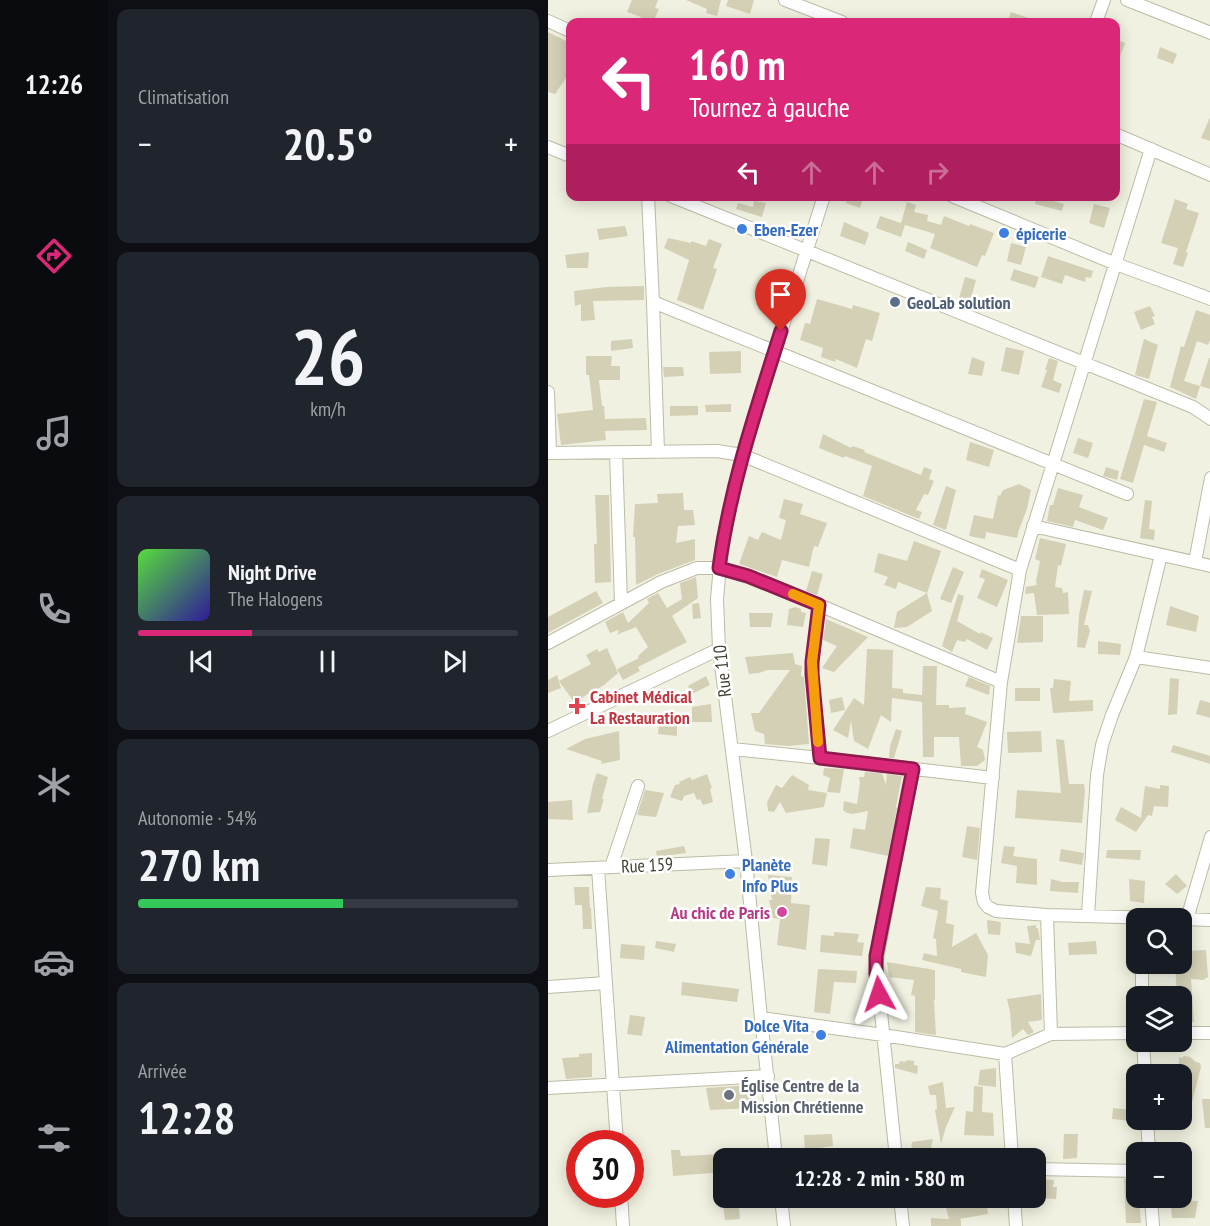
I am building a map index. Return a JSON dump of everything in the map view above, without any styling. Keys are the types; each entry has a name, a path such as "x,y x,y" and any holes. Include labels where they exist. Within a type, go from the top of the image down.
{"street":[{"path":"785,0 832,18"},
{"path":"1097,18 1104,0"},
{"path":"1127,0 1211,33"},
{"path":"548,21 566,29"},
{"path":"1120,136 1211,175"},
{"path":"548,147 566,154"},
{"path":"1126,917 996,911 984,902 982,893 1001,682 1020,570 1151,149"},
{"path":"648,201 658,452"},
{"path":"683,201 1193,407 1211,419"},
{"name":"Rue 110","path":"775,1148 746,861 719,649 717,599 719,568 742,455 822,201"},
{"path":"964,201 1116,264 1211,299"},
{"path":"653,302 1127,494"},
{"path":"548,392 549,453 717,451 742,455 1020,570"},
{"path":"616,452 621,602"},
{"path":"1195,562 1211,478"},
{"path":"1033,526 1211,566"},
{"path":"1088,915 1097,775 1102,745 1136,657 1161,555"},
{"path":"548,643 661,582 697,568 719,568 748,576 1001,682"},
{"path":"819,605 812,674 820,758"},
{"path":"548,731 719,649"},
{"path":"1136,657 1211,668"},
{"path":"732,749 993,778"},
{"path":"895,1148 876,956 913,769"},
{"path":"611,867 638,786"},
{"path":"1188,908 1211,837"},
{"name":"Rue 159","path":"548,870 746,861"},
{"path":"598,868 616,1130"},
{"path":"1047,915 1051,1034"},
{"path":"1192,919 1211,920"},
{"path":"548,987 606,983"},
{"path":"761,1018 1005,1054 1051,1034 1126,1033"},
{"path":"1192,1033 1211,1033"},
{"path":"1005,1054 1011,1148"},
{"path":"548,1088 768,1076"},
{"path":"1046,1169 1126,1171"},
{"path":"622,1208 623,1226"},
{"path":"782,1208 784,1226"},
{"path":"901,1208 903,1226"},
{"path":"1015,1208 1016,1226"},
{"path":"1152,1208 1153,1226"}],"building":[{"path":"632,0 658,0 655,8 659,9 655,18 641,18 627,12"},
{"path":"686,0 721,0 717,16 706,13 707,9"},
{"path":"728,0 754,0 750,14 726,6"},
{"path":"1011,12 1028,18 1009,18"},
{"path":"548,32 566,41 566,78 555,94 548,92"},
{"path":"1120,41 1125,43 1120,56"},
{"path":"1160,47 1177,54 1173,64 1157,58"},
{"path":"1211,115 1211,141 1201,138"},
{"path":"1175,199 1188,204 1186,209 1199,213 1183,267 1173,264 1178,248 1161,243"},
{"path":"754,201 766,203 762,217 736,209 738,203 753,207"},
{"path":"847,201 862,201 860,208 846,203"},
{"path":"1036,201 1054,201 1064,204 1062,211 1035,204"},
{"path":"907,202 916,205 914,212 928,215 927,221 941,225 944,216 994,233 985,256 982,255 977,267 930,248 935,234 905,225 901,237 876,228 880,216 901,223"},
{"path":"1094,204 1110,208 1104,228 1089,223"},
{"path":"844,222 869,233 865,245 840,236"},
{"path":"625,226 628,236 599,240 597,229"},
{"path":"668,238 691,243 691,241 706,246 709,239 722,244 713,268 717,269 703,310 677,300 689,260 664,248"},
{"path":"908,242 927,250 924,259 905,251"},
{"path":"1011,243 1026,247 1021,265 1007,261"},
{"path":"589,252 588,268 567,268 565,255"},
{"path":"1048,256 1093,271 1091,278 1086,277 1085,282 1065,275 1062,284 1041,277"},
{"path":"1014,269 1039,277 1035,288 1010,280"},
{"path":"965,277 976,280 969,305 958,302"},
{"path":"644,286 644,300 593,301 595,320 581,321 581,304 575,306 574,291"},
{"path":"817,299 852,309 853,305 880,313 872,341 866,339 857,368 836,359 835,362 821,357 823,348 800,340 805,323 810,324"},
{"path":"1150,306 1155,316 1152,317 1155,324 1141,330 1134,312"},
{"path":"1196,310 1211,315 1211,338 1208,345 1197,341 1184,381 1200,386 1196,399 1170,387 1181,346 1184,347"},
{"path":"632,339 633,348 611,351 611,341"},
{"path":"1144,339 1158,345 1149,379 1135,375"},
{"path":"1006,347 1024,351 1019,375 1001,371"},
{"path":"741,351 741,373 710,374 709,352"},
{"path":"586,356 612,356 611,366 620,366 620,380 599,380 605,419 646,418 647,430 605,431 606,440 561,445 557,414 593,410 589,375 586,375"},
{"path":"972,357 985,362 982,376 968,374"},
{"path":"1049,358 1058,361 1053,380 1062,384 1059,393 1041,387"},
{"path":"1209,358 1211,358 1211,389 1200,386"},
{"path":"663,367 683,367 684,376 664,377"},
{"path":"1144,399 1157,402 1147,436 1167,443 1164,452 1144,445 1133,483 1120,479"},
{"path":"731,404 731,412 706,412 705,405"},
{"path":"670,406 698,406 698,415 670,416"},
{"path":"823,434 851,448 852,446 865,450 864,452 921,475 924,467 932,470 929,479 934,481 928,495 924,494 916,510 922,512 919,519 863,496 872,466 819,448"},
{"path":"1078,438 1093,443 1088,458 1073,453"},
{"path":"970,442 994,450 989,467 966,460"},
{"path":"1106,467 1119,471 1117,480 1103,476"},
{"path":"1019,484 1031,490 1017,538 986,532 985,539 969,536 974,515 993,519 998,495 1000,496 1003,490"},
{"path":"946,486 956,490 946,530 933,525"},
{"path":"1058,488 1083,495 1079,507 1108,518 1103,530 1075,520 1073,527 1047,521 1050,505 1053,505"},
{"path":"683,493 684,510 693,510 695,525 678,526 676,543 695,539 695,560 636,585 635,537 633,537 635,504 658,503 657,494"},
{"path":"595,495 609,495 611,582 595,583 594,544 597,544"},
{"path":"784,499 803,504 800,514 827,523 818,547 814,546 809,567 782,560 777,577 739,564 749,536 758,540 762,532 781,540 786,520 779,518"},
{"path":"1145,500 1152,501 1149,529 1155,530 1154,540 1140,538"},
{"path":"1040,538 1066,544 1061,566 1058,565 1055,587 1062,588 1063,593 1068,592 1069,614 1037,615 1034,593 1025,594 1026,587 1037,585 1040,561 1035,559"},
{"path":"914,541 941,551 927,593 898,582 896,589 884,585 888,577 874,572 878,553 907,561"},
{"path":"953,567 964,572 951,603 940,599"},
{"path":"982,569 1008,580 997,607 977,598 985,579 979,577"},
{"path":"812,571 823,574 817,595 806,591"},
{"path":"696,577 698,598 672,616 687,642 638,667 640,671 623,680 617,669 639,658 638,656 648,647 636,627 616,635 618,630 610,633 605,622 623,612 628,623 649,603 647,599 658,593 667,608 682,599 680,583"},
{"path":"1084,590 1092,591 1084,625 1088,625 1090,631 1085,648 1077,647 1079,615"},
{"path":"596,591 603,603 548,633 548,617"},
{"path":"927,593 932,611 907,627 894,628 897,612"},
{"path":"958,594 964,596 957,621 980,634 981,632 993,638 987,650 967,639 965,642 957,640 952,652 942,646"},
{"path":"699,603 701,618 693,619 692,604"},
{"path":"1170,606 1199,616 1196,632 1166,625"},
{"path":"795,607 806,613 803,627 787,625 789,609"},
{"path":"749,613 773,613 771,627 750,627"},
{"path":"1021,616 1043,616 1043,642 1017,643"},
{"path":"826,619 868,637 834,672 822,668 837,646 823,640"},
{"path":"1098,641 1121,644 1120,655 1098,654"},
{"path":"607,648 618,673 604,685 574,702 559,681 591,664 586,655 597,649 599,652"},
{"path":"867,649 893,650 892,688 903,689 903,693 922,695 923,666 937,666 936,705 949,705 949,708 966,707 965,714 987,722 977,747 983,750 985,760 977,766 961,766 959,737 934,737 934,757 923,757 922,702 892,698 891,722 881,715 868,749 854,741 851,721 848,738 833,730 854,698 864,705"},
{"path":"793,653 795,664 802,666 801,676 804,677 809,744 788,746 765,744 764,734 755,731 751,713 759,713 790,670 767,670 749,674 745,657"},
{"path":"557,675 561,688 548,693 548,680"},
{"path":"706,676 710,685 692,694 688,686"},
{"path":"969,677 990,686 989,695 965,686"},
{"path":"1170,678 1179,679 1177,714 1168,715"},
{"path":"1054,679 1071,681 1069,701 1093,700 1093,711 1053,713 1050,688 1053,688"},
{"path":"1015,688 1040,688 1040,701 1015,701"},
{"path":"842,697 845,710 831,713 829,700"},
{"path":"1200,700 1211,703 1211,718 1196,714"},
{"path":"711,704 712,722 692,722 692,707"},
{"path":"659,721 677,722 677,736 658,734"},
{"path":"896,729 902,731 894,758 889,758 890,746"},
{"path":"619,731 620,760 601,764 602,761 566,749 585,739"},
{"path":"1041,731 1042,752 1008,753 1007,732"},
{"path":"1056,739 1064,740 1069,784 1084,784 1082,823 1015,818 1017,790 1061,793"},
{"path":"1173,745 1211,756 1211,764 1171,752"},
{"path":"824,768 844,769 840,793 827,792 830,778 823,775"},
{"path":"865,772 882,773 886,785 887,774 902,776 888,856 850,848 853,828 865,830 868,811 847,813 843,810 844,801 857,804 859,777 864,777"},
{"path":"597,773 608,777 602,799 604,799 600,812 587,813 593,784"},
{"path":"707,774 712,788 710,789 713,802 703,805 694,793 684,796 682,801 670,797 675,785 680,784 679,782"},
{"path":"792,775 809,785 808,790 827,793 824,807 786,813 780,802 774,812 768,811 767,802 776,785 782,788"},
{"path":"1160,785 1169,786 1168,807 1154,806 1152,816 1148,815 1136,832 1115,820 1121,807 1141,818 1145,786 1160,789"},
{"path":"645,790 664,793 656,817 637,815"},
{"path":"572,800 573,820 548,819 548,802"},
{"path":"967,826 980,828 977,860 962,857"},
{"path":"815,838 830,839 827,866 812,864"},
{"path":"684,846 686,853 657,857 656,851"},
{"path":"1004,846 1015,847 1013,856 1037,859 1037,885 1016,883 1017,866 1001,863"},
{"path":"1061,849 1084,853 1082,865 1059,861"},
{"path":"1107,850 1141,850 1140,860 1106,858"},
{"path":"1176,874 1187,886 1177,894 1165,884"},
{"path":"768,875 792,877 791,903 810,905 806,950 777,945 780,919 773,918 769,900 772,900"},
{"path":"1051,879 1079,882 1078,893 1050,891"},
{"path":"1129,879 1145,881 1144,903 1130,901"},
{"path":"574,887 589,887 592,929 583,929 582,905 575,905"},
{"path":"926,887 941,888 940,899 948,901 946,923 954,925 952,947 976,933 988,955 986,977 922,960 924,953 937,956 936,939 933,938 938,911 921,906"},
{"path":"987,920 1001,922 1000,935 988,934"},
{"path":"1036,925 1040,940 1036,940 1031,956 1016,953 1015,942 1030,944 1027,926"},
{"path":"834,932 859,934 857,942 864,943 862,956 820,952 821,935 834,936"},
{"path":"656,941 676,944 674,952 655,948"},
{"path":"1096,941 1097,954 1069,955 1068,943"},
{"path":"621,944 645,946 644,960 620,958"},
{"path":"1206,950 1208,977 1203,980 1191,979 1191,986 1176,986 1176,974 1192,974 1192,951"},
{"path":"887,962 935,970 936,1035 915,1032 915,996 911,995 914,980 889,977"},
{"path":"818,969 857,971 856,983 834,982 830,1014 814,1012"},
{"path":"682,982 739,989 737,1002 681,995"},
{"path":"1192,993 1194,1022 1192,1022"},
{"path":"1041,994 1042,1020 1028,1022 1034,1032 1028,1035 1023,1029 1012,1038 1007,999"},
{"path":"630,1015 645,1017 642,1036 627,1034"},
{"path":"592,1053 592,1077 566,1079 562,1058 579,1057 579,1054"},
{"path":"1179,1057 1190,1057 1200,1063 1201,1067 1192,1102 1192,1064 1179,1064"},
{"path":"907,1060 914,1061 914,1065 918,1066 917,1074 895,1068 895,1064"},
{"path":"996,1068 996,1087 978,1085 980,1070"},
{"path":"943,1082 946,1108 955,1107 941,1144 935,1110 937,1109 936,1095 930,1095 928,1086"},
{"name":"Église Centre de la Mission Chrétienne","path":"750,1085 753,1108 710,1110 706,1088"},
{"path":"974,1086 983,1087 982,1112 993,1113 994,1136 964,1135 966,1111 973,1112"},
{"path":"1202,1099 1210,1099 1211,1128 1205,1128"},
{"path":"1113,1108 1126,1109 1126,1120 1112,1119"},
{"path":"832,1134 833,1146 805,1148 804,1135"},
{"path":"1064,1134 1078,1134 1077,1158 1063,1159"},
{"path":"933,1139 931,1148 911,1148 912,1142"},
{"path":"671,1150 680,1150 681,1156 713,1155 713,1173 673,1176"},
{"path":"1124,1179 1126,1179 1126,1208 1140,1208 1141,1223 1126,1223"},
{"path":"1046,1180 1054,1180 1053,1187 1057,1187 1056,1199 1046,1198"},
{"path":"1192,1201 1198,1201 1195,1218 1172,1218 1171,1208 1192,1208"},
{"path":"723,1208 739,1208 740,1219 725,1220"},
{"path":"946,1208 987,1208 988,1214 959,1219 961,1226 931,1226 931,1218 949,1219"}],"slow traffic":[{"path":"793,594 819,605 812,662 818,742"}],"place":[{"name":"Eben-Ezer","path":"742,229"},
{"name":"épicerie","path":"1004,233"},
{"name":"GeoLab solution","path":"895,302"},
{"name":"Cabinet Médical La Restauration","path":"577,706"},
{"name":"Planète Info Plus","path":"730,874"},
{"name":"Au chic de Paris","path":"782,912"},
{"name":"Dolce Vita Alimentation Générale","path":"821,1035"},
{"name":"Église Centre de la Mission Chrétienne","path":"729,1095"}],"route":[{"path":"781,331 742,455 729,507 719,568 748,576 819,605 812,674 820,758 913,769 876,956 879,994"}]}
